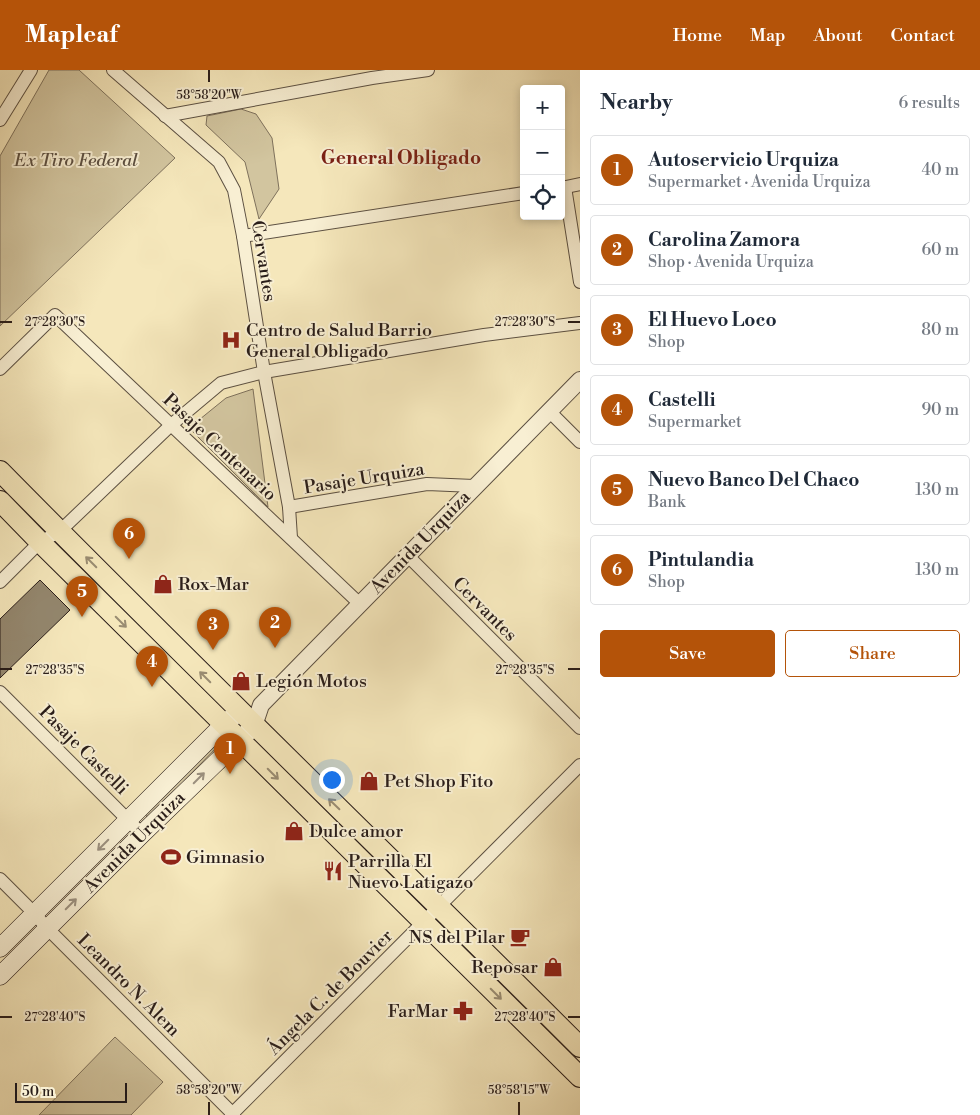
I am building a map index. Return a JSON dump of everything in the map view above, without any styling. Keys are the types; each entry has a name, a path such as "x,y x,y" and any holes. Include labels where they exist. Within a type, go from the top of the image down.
{"main road":[{"path":"0,472 254,726 440,907 580,1047"},
{"path":"0,501 580,1077"},
{"name":"Avenida Urquiza","path":"0,948 224,724 240,711"},
{"name":"Avenida Urquiza","path":"0,976 238,739 254,726"}],"street":[{"path":"0,120 31,70"},
{"name":"Cervantes","path":"113,70 219,162 234,190 264,372 289,507 291,538"},
{"path":"166,116 372,78 428,70"},
{"path":"565,188 580,184"},
{"path":"243,236 520,195"},
{"path":"565,199 580,282"},
{"name":"Pasaje Centenario","path":"0,369 55,315 360,604"},
{"path":"0,582 40,542 59,532 171,425 221,383 264,372 484,335 580,323"},
{"name":"Avenida Urquiza","path":"254,726 262,705 474,486 580,380"},
{"path":"549,411 580,442"},
{"name":"Pasaje Urquiza","path":"289,507 427,484 474,486"},
{"name":"Cervantes","path":"408,556 580,728"},
{"name":"Pasaje Castelli","path":"0,692 142,834"},
{"name":"Avenida Urquiza","path":"240,711 262,705"},
{"name":"Ángela C. de Bouvier","path":"232,1114 580,765"},
{"name":"Leandro N. Alem","path":"0,879 232,1114"}],"green space":[{"name":"Ex Tiro Federal","path":"49,70 79,70 175,158 0,326 0,156"},
{"path":"241,109 256,114 272,138 279,189 259,219 245,162 206,125 207,116"},
{"path":"253,389 268,507 189,428 226,398"},
{"path":"215,741 219,745 148,818 144,813"},
{"path":"115,1037 163,1082 131,1115 39,1115"}],"building":[{"path":"40,580 70,610 0,678 0,619"}],"place":[{"name":"Centro de Salud Barrio General Obligado","path":"231,340"},
{"name":"Pintulandia","path":"129,559"},
{"name":"Rox-Mar","path":"163,584"},
{"name":"Nuevo Banco Del Chaco","path":"82,617"},
{"name":"Carolina Zamora","path":"275,648"},
{"name":"El Huevo Loco","path":"213,650"},
{"name":"Legión Motos","path":"241,681"},
{"name":"Castelli","path":"152,687"},
{"name":"Autoservicio Urquiza","path":"230,774"},
{"name":"Pet Shop Fito","path":"369,781"},
{"name":"Dulce amor","path":"294,831"},
{"name":"Gimnasio","path":"171,857"},
{"name":"Parrilla El Nuevo Latigazo","path":"333,871"},
{"name":"NS del Pilar","path":"520,937"},
{"name":"Reposar","path":"553,967"},
{"name":"FarMar","path":"463,1011"}],"district":[{"name":"General Obligado","path":"401,157"}]}
